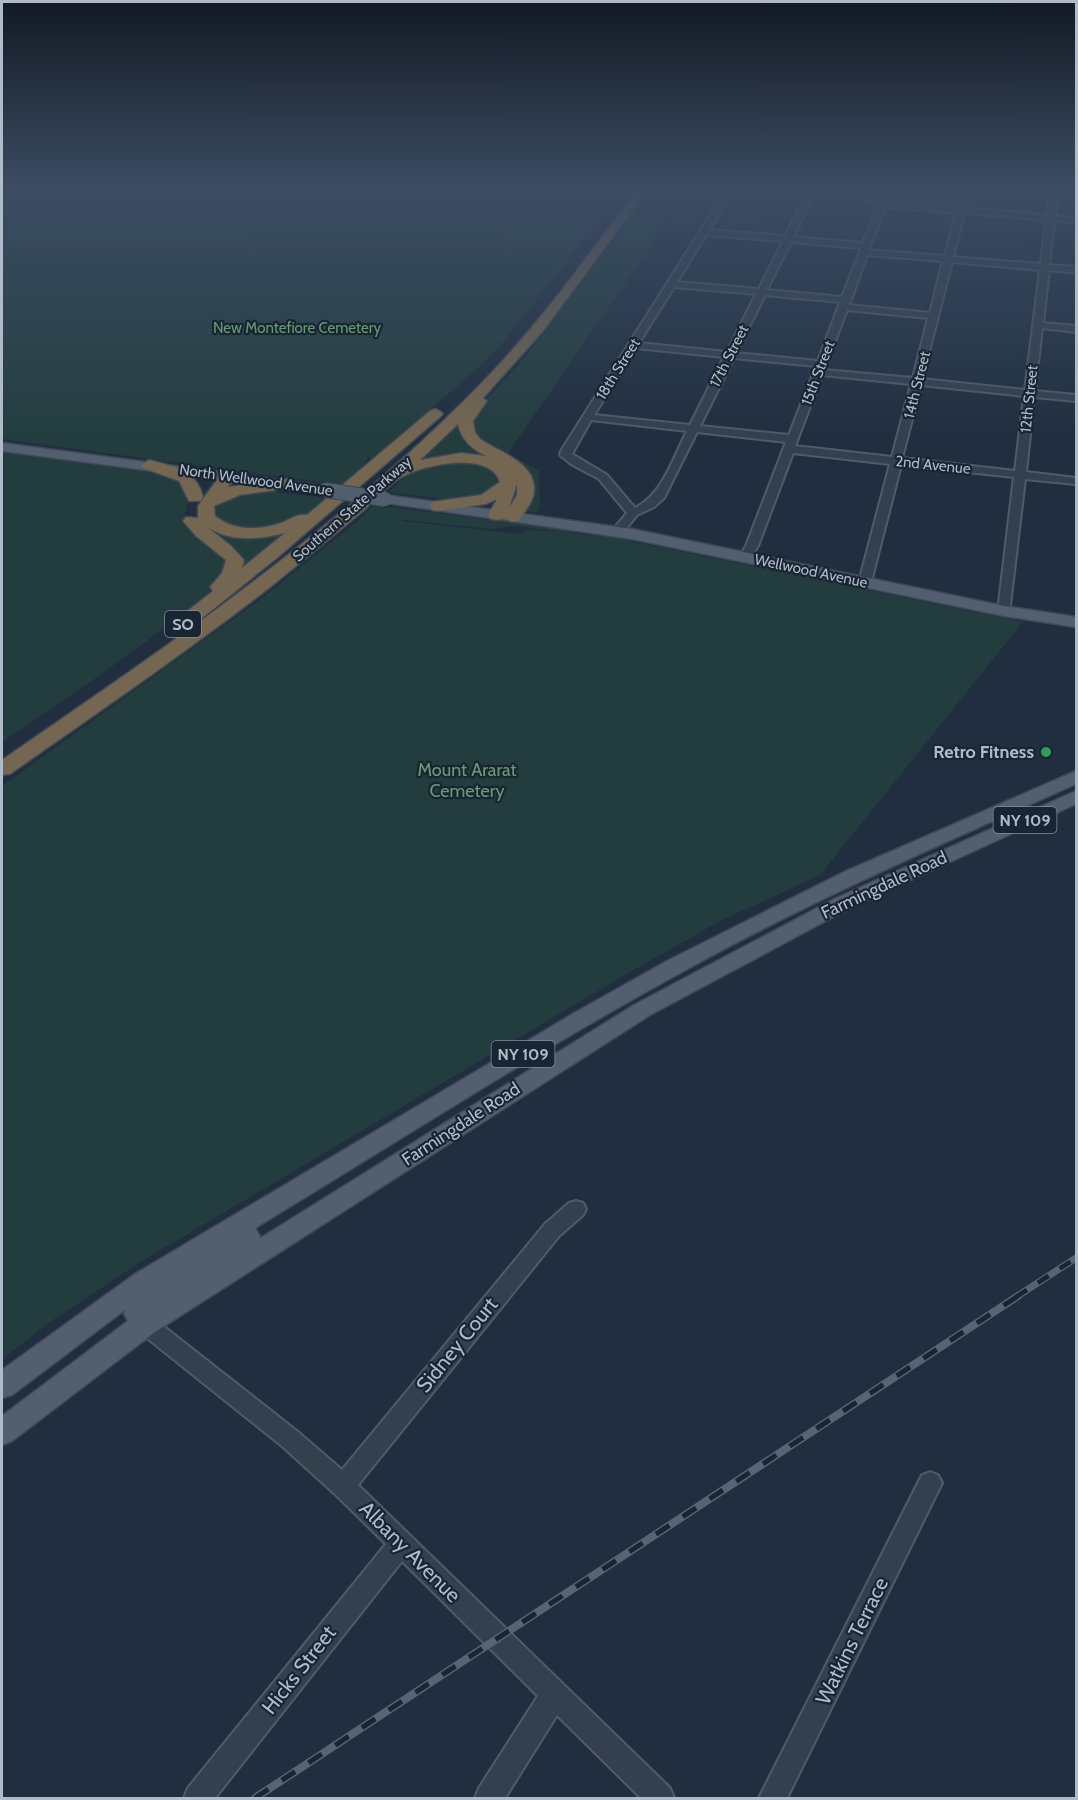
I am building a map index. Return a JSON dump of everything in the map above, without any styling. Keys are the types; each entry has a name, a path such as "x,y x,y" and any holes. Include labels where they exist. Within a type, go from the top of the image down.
{"highway":[{"path":"492,360 523,326 567,271"},
{"name":"Southern State Parkway","path":"2,769 234,607 370,492 494,378 532,335 581,271"},
{"path":"494,378 468,414 466,429 472,441 513,466 523,477 525,493 505,516"},
{"name":"Southern State Parkway","path":"2,752 128,667 199,612 370,492 445,404"},
{"path":"149,465 189,479 201,500 207,518 219,527 240,532 267,532 298,522 370,492 411,467 444,458 471,459 490,464 504,472 509,483 505,516"},
{"path":"199,612 218,587 229,577 235,563 231,555 203,535 194,524 190,508 201,500 222,475"},
{"path":"438,506 486,499 509,483"},
{"path":"201,500 236,490 285,484"}],"main road":[{"name":"North Wellwood Avenue","path":"2,447 325,490 370,492 438,506 617,532"},
{"name":"Wellwood Avenue","path":"617,532 1004,610"},
{"path":"1004,610 1077,622"},
{"path":"1004,610 1077,631"},
{"name":"Farmingdale Road","path":"2,1386 145,1282 584,1018 745,929 851,877 1077,777"},
{"name":"Farmingdale Road","path":"2,1432 145,1324 557,1062 650,1006 841,904 1077,797"},
{"path":"145,1324 138,1314 142,1303 325,1183 356,1155"}],"street":[{"name":"18th Street","path":"633,513 622,503 603,477 566,455 567,449 680,271"},
{"name":"17th Street","path":"633,513 650,505 658,498 772,271"},
{"name":"15th Street","path":"745,557 752,546 856,271"},
{"name":"14th Street","path":"866,582 946,271"},
{"name":"12th Street","path":"1004,610 1044,271"},
{"path":"672,284 762,292 935,316"},
{"path":"1038,325 1077,329"},
{"path":"633,345 730,355 917,382 1077,398"},
{"name":"2nd Avenue","path":"588,417 693,428 898,462 1077,481"},
{"path":"617,532 633,513"},
{"name":"Sidney Court","path":"343,1486 552,1230 576,1209"},
{"name":"Albany Avenue","path":"145,1324 290,1439 343,1486 660,1798"},
{"name":"Watkins Terrace","path":"773,1798 930,1483"},
{"name":"Hicks Street","path":"198,1798 401,1544"},
{"path":"489,1798 554,1695"}],"green space":[{"name":"New Montefiore Cemetery","path":"2,271 559,271 499,347 478,368 372,459 368,458 363,466 340,485 2,439"},
{"path":"590,271 634,271 508,453 539,471 540,508 536,513 525,510 530,497 495,450 472,433 471,416 520,363"},
{"path":"461,420 463,429 496,457 523,491 510,507 508,506 513,494 490,461 419,462"},
{"path":"2,452 170,475 191,487 184,518 192,532 227,556 227,576 145,642 2,742"},
{"path":"466,460 494,468 502,485 495,493 451,500 389,492 415,468"},
{"path":"215,482 204,500 223,531 291,529 242,571 200,526 197,513 199,501 205,491"},
{"path":"268,491 325,498 295,521 275,528 250,530 228,525 214,510 224,498 230,495"},
{"name":"Mount Ararat Cemetery","path":"373,505 565,529 571,533 611,537 1023,622 820,875 722,920 630,972 142,1261 47,1324 2,1360 2,786 258,601 360,519","holes":["402,521 493,529 514,526 563,532 527,530 520,534"]}],"railway":[{"path":"1016,1297 1076,1258"},
{"path":"255,1798 1018,1296"}],"place":[{"name":"Retro Fitness","path":"1046,752"}]}
